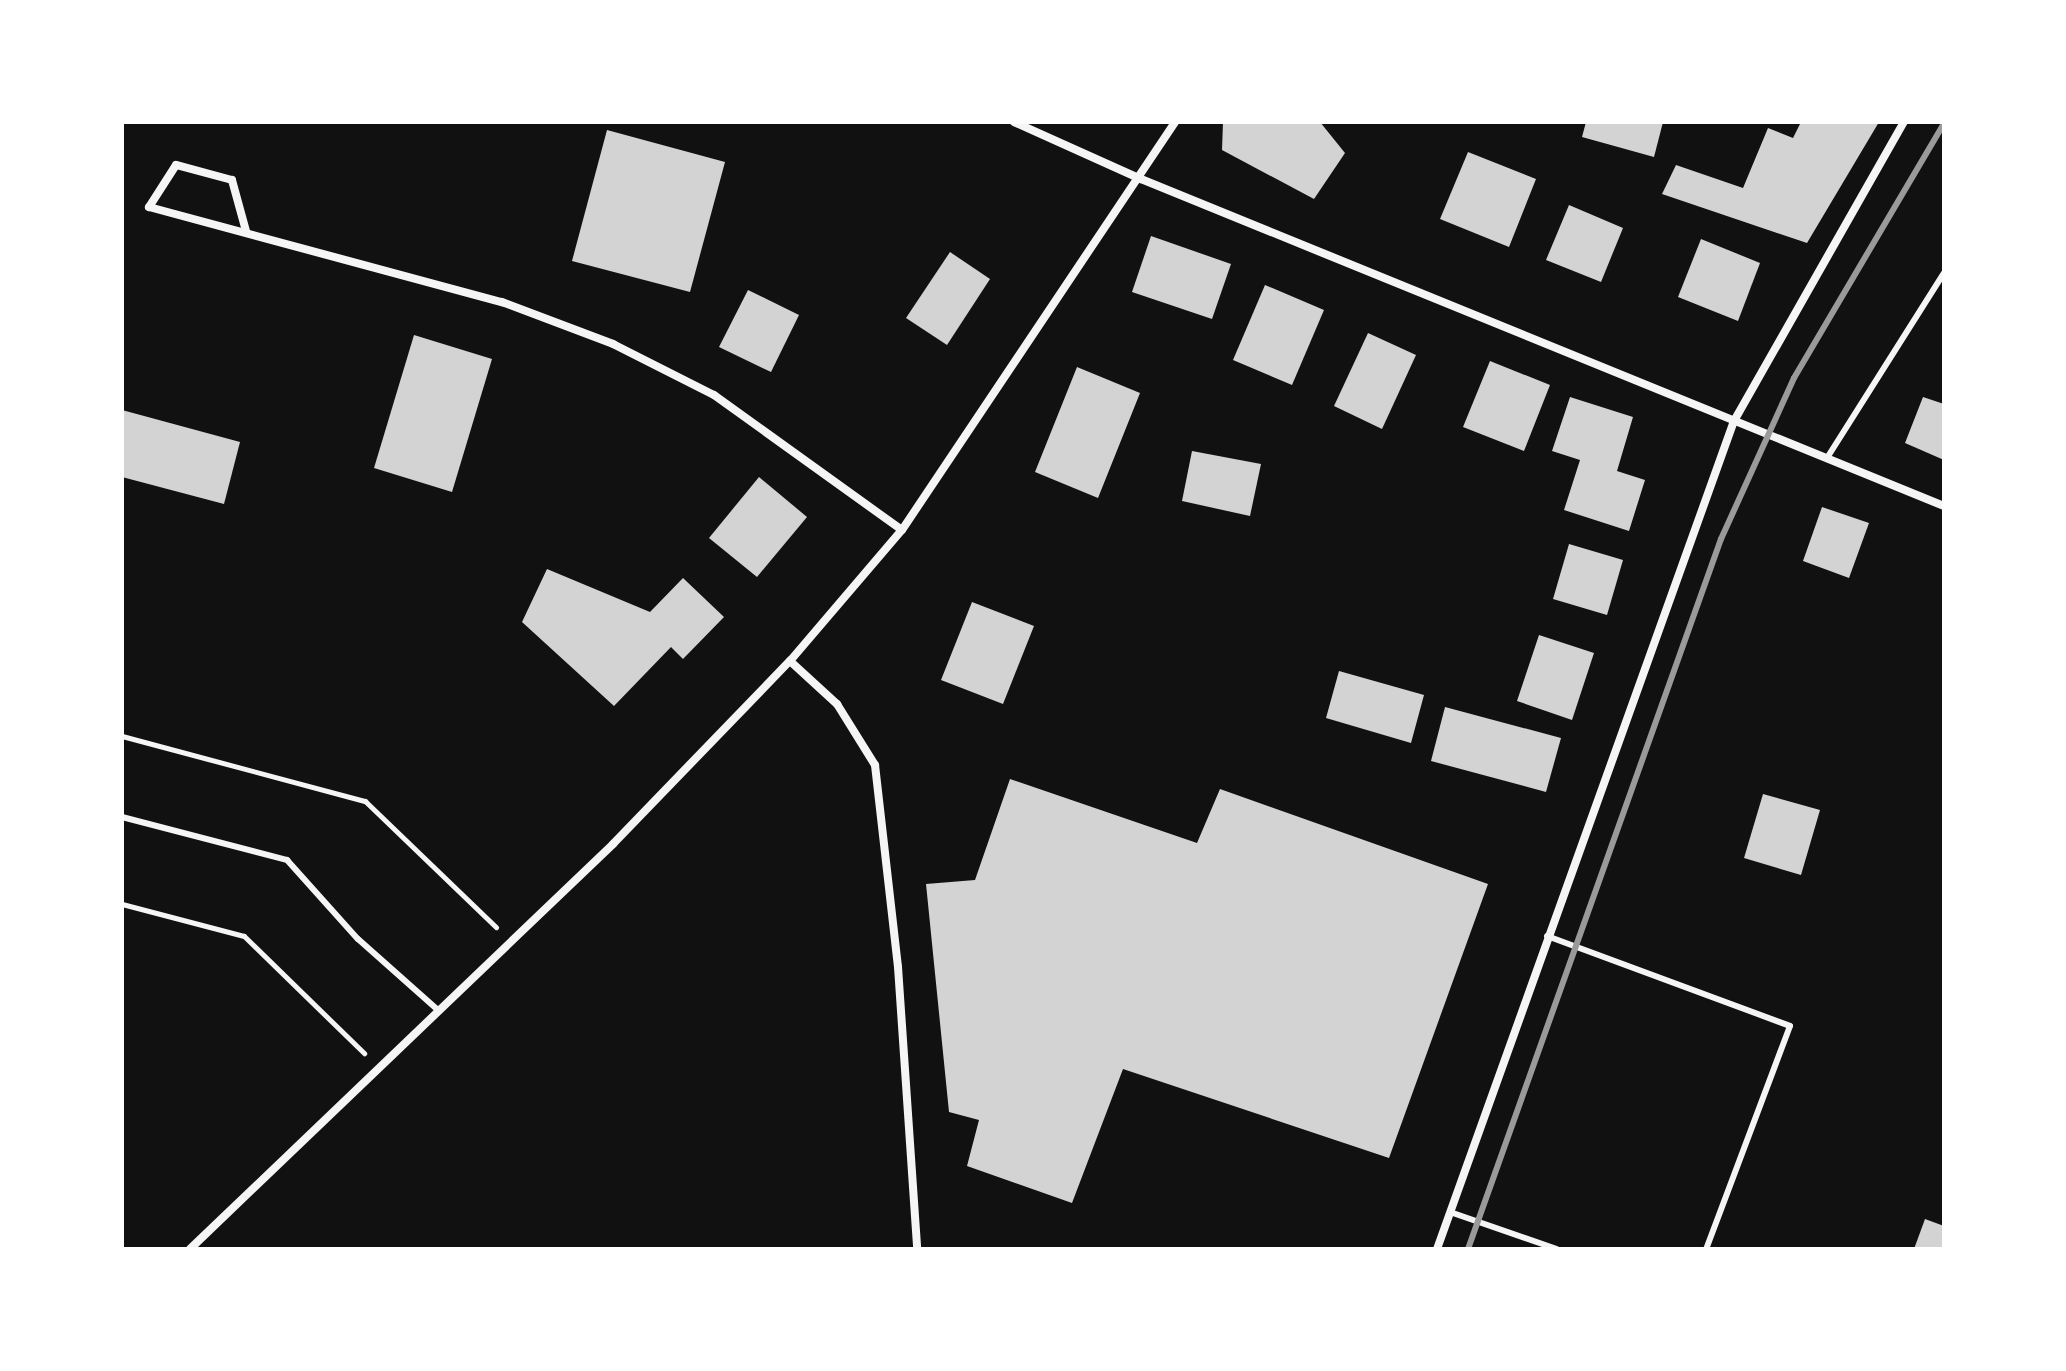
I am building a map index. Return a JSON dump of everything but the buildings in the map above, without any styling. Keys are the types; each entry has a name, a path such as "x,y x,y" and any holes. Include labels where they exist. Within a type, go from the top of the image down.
{"street":[{"path":"1014,122 1141,179 1944,506"},
{"path":"190,1249 511,942 790,661 902,530 1141,179 1175,122"},
{"path":"1437,1249 1734,421 1904,122"},
{"path":"246,231 232,180 176,165 149,207 502,302 613,344 714,395 902,530"},
{"path":"790,661 837,704 875,765 898,967 917,1249"}],"lane":[{"path":"1827,458 1944,273"},
{"path":"122,817 287,860 358,939 439,1011"},
{"path":"1547,936 1790,1026 1706,1249"},
{"path":"1450,1212 1557,1249"}],"path":[{"path":"122,736 365,801 511,942"},
{"path":"122,904 244,936 380,1067"}],"railway":[{"path":"1468,1249 1721,539 1794,378 1944,123"}]}
